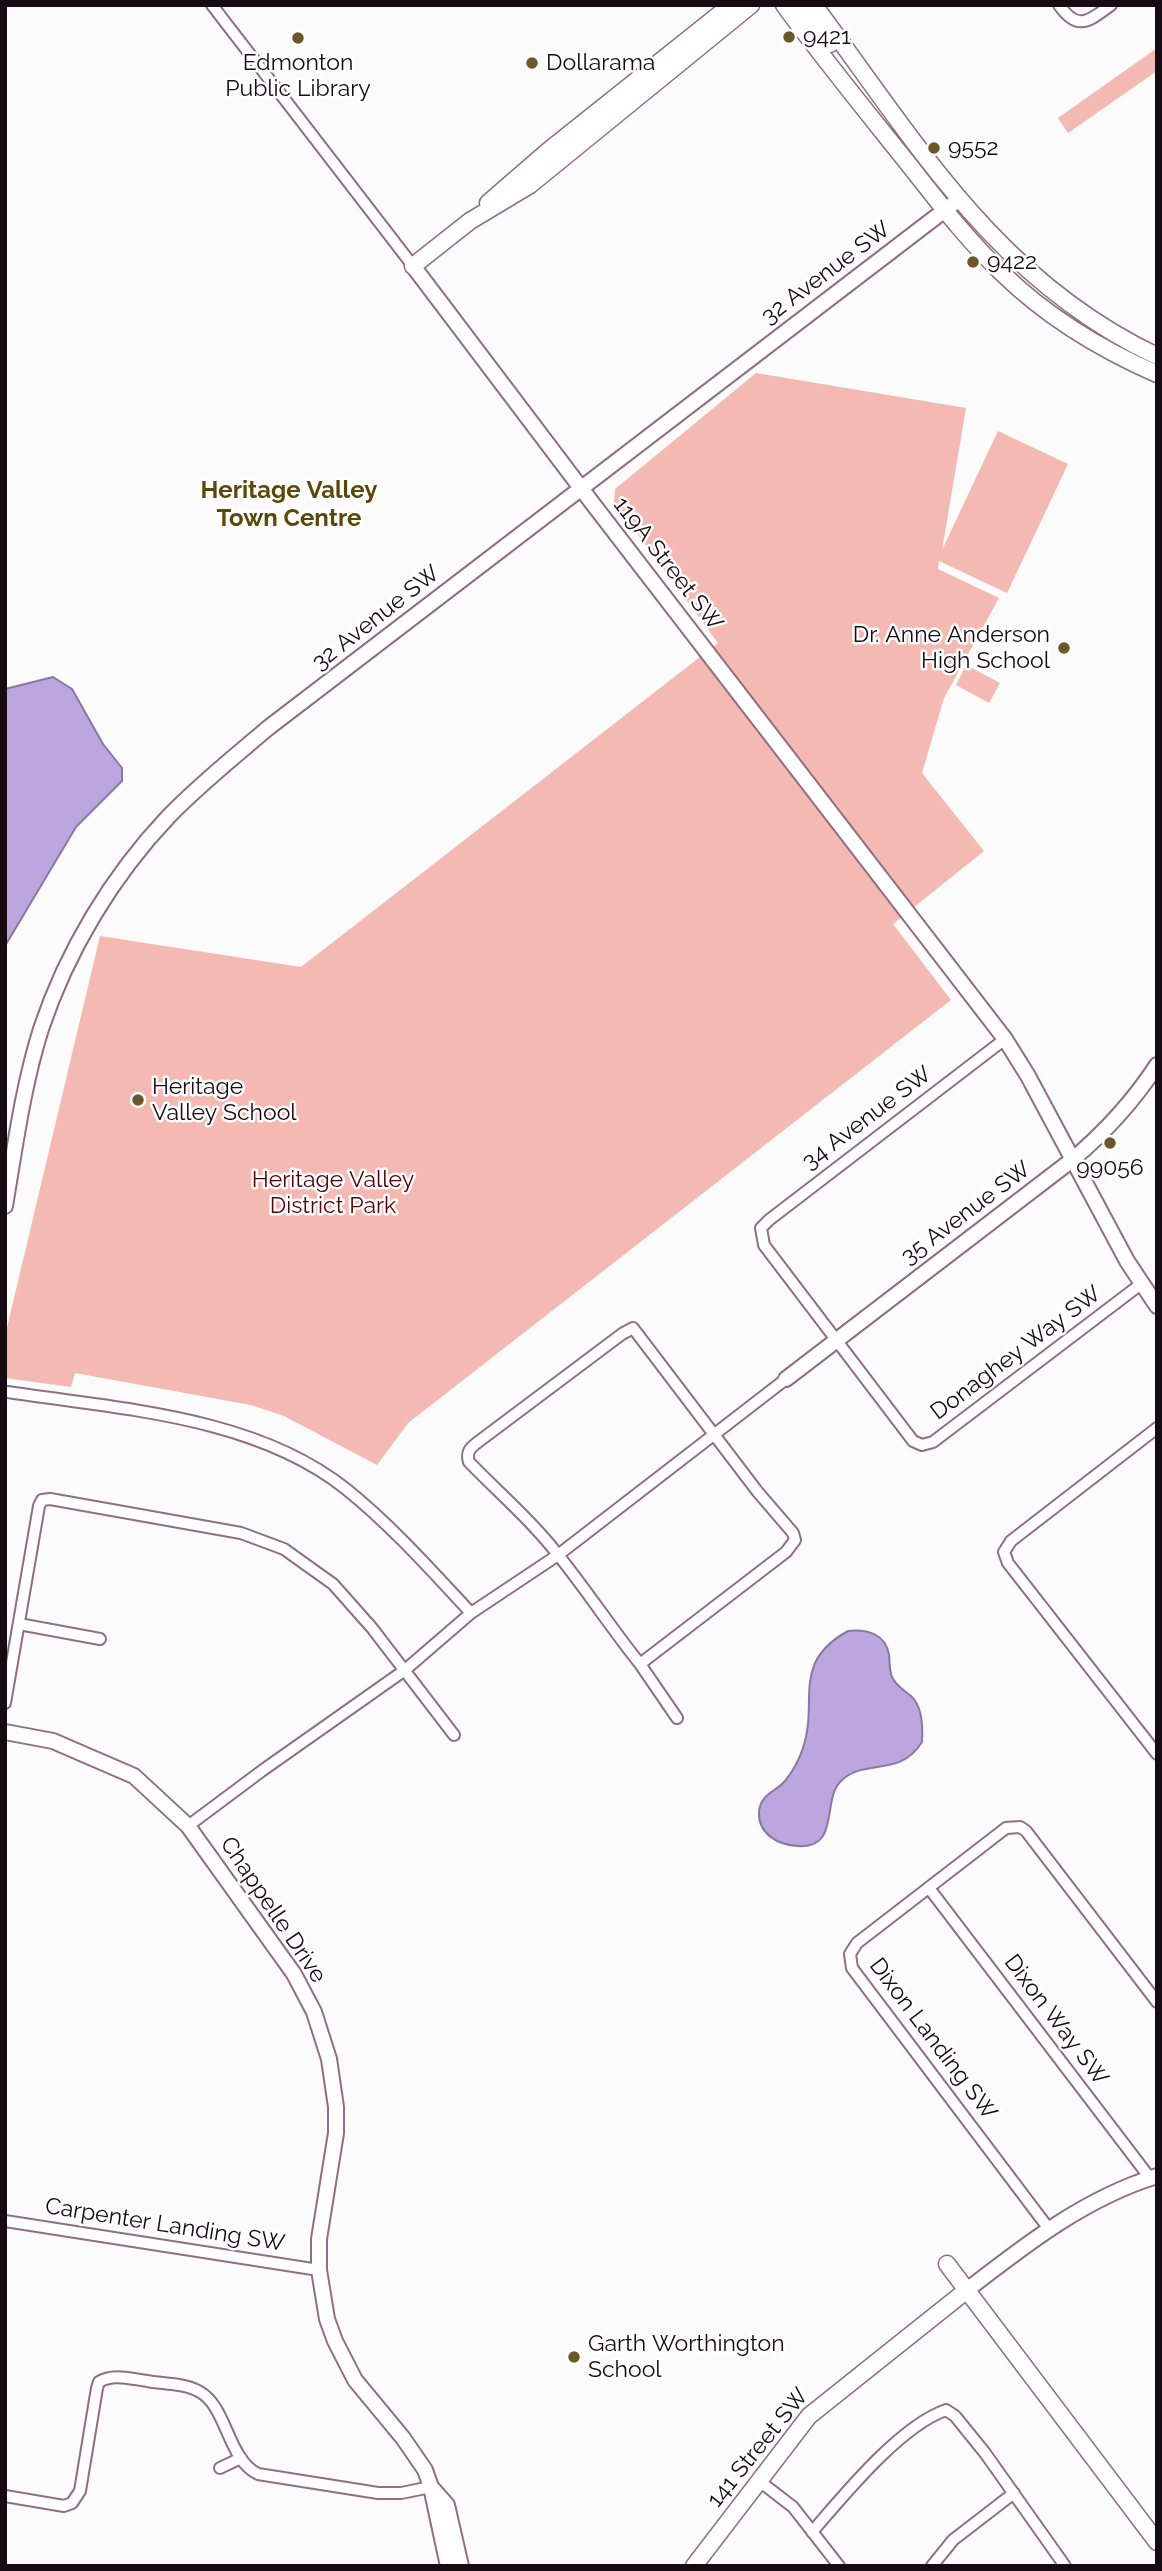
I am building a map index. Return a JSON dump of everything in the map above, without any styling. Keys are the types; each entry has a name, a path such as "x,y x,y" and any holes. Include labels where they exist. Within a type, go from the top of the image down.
{"main road":[{"path":"413,266 470,221 503,188 731,5"},
{"path":"470,221 530,185 751,5"},
{"path":"784,5 856,101 945,211 1002,274 1047,312 1097,346 1157,374"},
{"path":"798,5 849,66 874,86"},
{"path":"814,5 958,200 999,245 1054,293 1098,324 1157,356"},
{"path":"947,2264 1157,2542"},
{"name":"141 Street SW","path":"694,2566 795,2432 823,2402 967,2290"}],"street":[{"name":"119A Street SW","path":"212,5 1005,1039 1028,1076 1141,1284 1157,1306"},
{"path":"1059,5 1077,22 1091,19 1111,5"},
{"name":"32 Avenue SW","path":"5,1206 21,1109 36,1046 47,1015 88,926 105,897 140,849 197,788 268,728 958,200"},
{"name":"34 Avenue SW","path":"760,1234 761,1228 769,1220 1005,1039"},
{"name":"35 Avenue SW","path":"786,1379 1072,1160 1132,1101 1157,1065"},
{"name":"Donaghey Way SW","path":"760,1234 764,1245 912,1441 922,1445 928,1444 1141,1284"},
{"path":"640,1664 792,1548 795,1540 793,1533 757,1491 633,1328 471,1448 467,1455 469,1462 512,1503 558,1555 677,1718"},
{"path":"188,1826 405,1670 471,1613 558,1555 786,1379"},
{"path":"8,1392 160,1415 265,1442 306,1463 345,1488 404,1542 471,1613"},
{"path":"1157,1427 1011,1541 1004,1552 1008,1563 1157,1754"},
{"path":"5,1703 39,1506 42,1500 50,1499 241,1533 284,1549 333,1584 372,1628 454,1735"},
{"path":"19,1624 100,1639"},
{"name":"Chappelle Drive","path":"5,1732 53,1741 96,1757 134,1776 188,1826 294,1974 314,2012 329,2060 336,2107 336,2133 319,2239 319,2270 327,2319 355,2380 411,2448 425,2470 431,2487"},
{"name":"Dixon Landing SW","path":"1049,2229 852,1968 850,1954 853,1948 1006,1828 1020,1827 1026,1831 1157,2002"},
{"name":"Dixon Way SW","path":"929,1888 1154,2177"},
{"path":"967,2290 1049,2229 1102,2199 1154,2177"},
{"name":"Carpenter Landing SW","path":"5,2221 319,2270"},
{"path":"5,2496 64,2506 72,2503 82,2481 97,2388 99,2382 111,2376 198,2390 210,2402 250,2471 258,2474 364,2492 401,2493 431,2487"},
{"path":"812,2532 856,2481 880,2458 923,2423 946,2410 956,2416 1065,2566"},
{"path":"220,2469 241,2458"},
{"path":"758,2480 793,2507 839,2566"},
{"path":"431,2487 448,2566"},
{"path":"431,2487 447,2505 461,2566"},
{"path":"932,2566 953,2540 1014,2493"}],"green space":[{"path":"1157,48 1157,71 1068,133 1058,118"},
{"name":"Heritage Valley District Park","path":"756,373 966,408 942,550 998,431 1068,464 1007,593 939,561 938,569 999,598 944,698 922,773 984,851 893,924 951,1000 408,1423 377,1465 284,1416 251,1405 75,1373 71,1387 5,1378 5,1336 100,936 301,967 718,643 614,502 615,489"},
{"path":"966,665 1000,683 989,703 956,685"}],"shaded area":[{"path":"53,677 72,689 103,744 122,768 122,781 76,827 5,946 5,689"},
{"path":"848,1631 869,1632 884,1642 894,1680 911,1696 920,1711 922,1742 903,1760 859,1770 840,1782 832,1800 825,1832 820,1840 811,1845 783,1843 771,1837 762,1826 760,1806 765,1797 785,1781 796,1765 807,1731 812,1670 819,1656 830,1643"}],"place":[{"name":"9421","path":"789,37"},
{"name":"Edmonton Public Library","path":"298,38"},
{"name":"Dollarama","path":"532,63"},
{"name":"9552","path":"934,148"},
{"name":"9422","path":"973,262"},
{"name":"Dr. Anne Anderson High School","path":"1064,648"},
{"name":"Heritage Valley School","path":"138,1100"},
{"name":"99056","path":"1110,1143"},
{"name":"Garth Worthington School","path":"574,2357"}],"district":[{"name":"Heritage Valley Town Centre","path":"289,505"}]}
